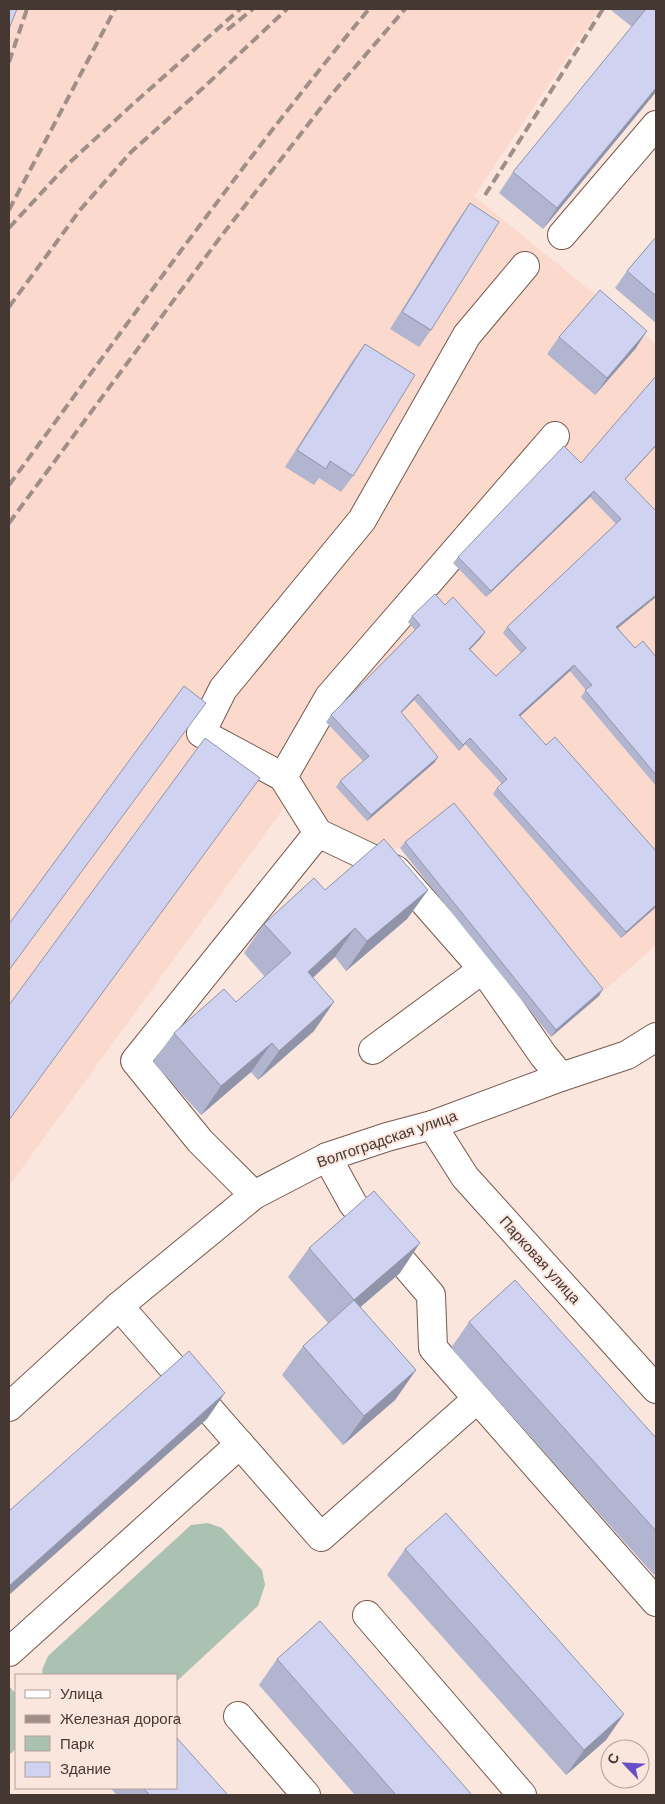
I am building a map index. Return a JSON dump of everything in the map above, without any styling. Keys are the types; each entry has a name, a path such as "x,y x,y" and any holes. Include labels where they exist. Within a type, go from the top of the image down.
{"street":[{"path":"562,235 656,125"},
{"path":"525,266 467,335 362,520 223,689 201,733 283,777 318,833 396,870 483,969 543,1055 561,1077"},
{"path":"283,777 329,697 555,436"},
{"path":"254,1195 200,1141 135,1061 318,833"},
{"path":"373,1050 483,969"},
{"name":"Волгоградская улица","path":"9,1406 119,1306 254,1195 327,1157 387,1136 432,1124 627,1055 656,1037"},
{"name":"Парковая улица","path":"432,1124 465,1176 656,1389"},
{"path":"327,1157 353,1204 431,1295 433,1348 656,1602"},
{"path":"119,1306 321,1537 477,1399"},
{"path":"9,1652 240,1444"},
{"path":"367,1615 522,1795"},
{"path":"238,1716 306,1795"}],"shaded area":[{"path":"9,9 600,9 474,196 656,344 656,945 551,1037 400,848 369,852 286,805 9,1186"}],"green space":[{"path":"208,1523 222,1528 262,1570 265,1585 258,1606 178,1680 178,1674 43,1674 42,1670 48,1656 191,1525"},
{"path":"9,1686 15,1693 15,1750 9,1755"}],"building":[{"path":"9,9 17,9 9,29"},
{"path":"646,9 656,9 656,88 557,208 513,172"},
{"path":"470,203 499,222 431,330 402,312"},
{"path":"656,237 656,296 627,271"},
{"path":"600,290 647,331 607,378 559,337"},
{"path":"365,344 415,375 353,476 330,461 326,469 297,450"},
{"path":"656,376 656,445 625,479 656,511 656,595 616,627 635,648 643,641 656,657 656,775 585,690 592,685 574,665 519,715 546,745 555,737 656,851 656,905 626,932 497,788 507,779 470,738 463,745 418,694 401,712 438,757 371,815 340,781 369,756 331,715 420,625 412,616 435,594 445,605 453,597 485,632 469,649 496,676 526,648 507,627 621,519 594,491 491,591 458,557 564,446 581,463"},
{"path":"184,686 206,703 9,970 9,924"},
{"path":"205,738 260,778 9,1120 9,1005"},
{"path":"454,803 603,989 556,1030 405,842"},
{"path":"384,839 428,890 367,941 355,928 308,972 334,1002 279,1051 272,1043 221,1086 174,1033 224,989 236,1002 291,953 264,924 314,878 325,890"},
{"path":"374,1191 420,1243 354,1300 309,1248"},
{"path":"515,1280 656,1438 656,1531 469,1322"},
{"path":"354,1300 416,1370 364,1416 303,1346"},
{"path":"189,1351 225,1393 9,1586 9,1511"},
{"path":"446,1513 624,1714 584,1750 405,1549"},
{"path":"320,1621 472,1795 396,1795 277,1659"},
{"path":"178,1739 228,1795 150,1795 144,1789 178,1789"}],"railway":[{"path":"9,62 27,9"},
{"path":"9,210 115,9"},
{"path":"9,228 68,164 240,9"},
{"path":"227,30 253,9"},
{"path":"9,307 80,210 131,152 287,9"},
{"path":"9,485 230,185 369,9"},
{"path":"9,523 219,239 331,95 405,9"},
{"path":"485,195 603,9"}]}
